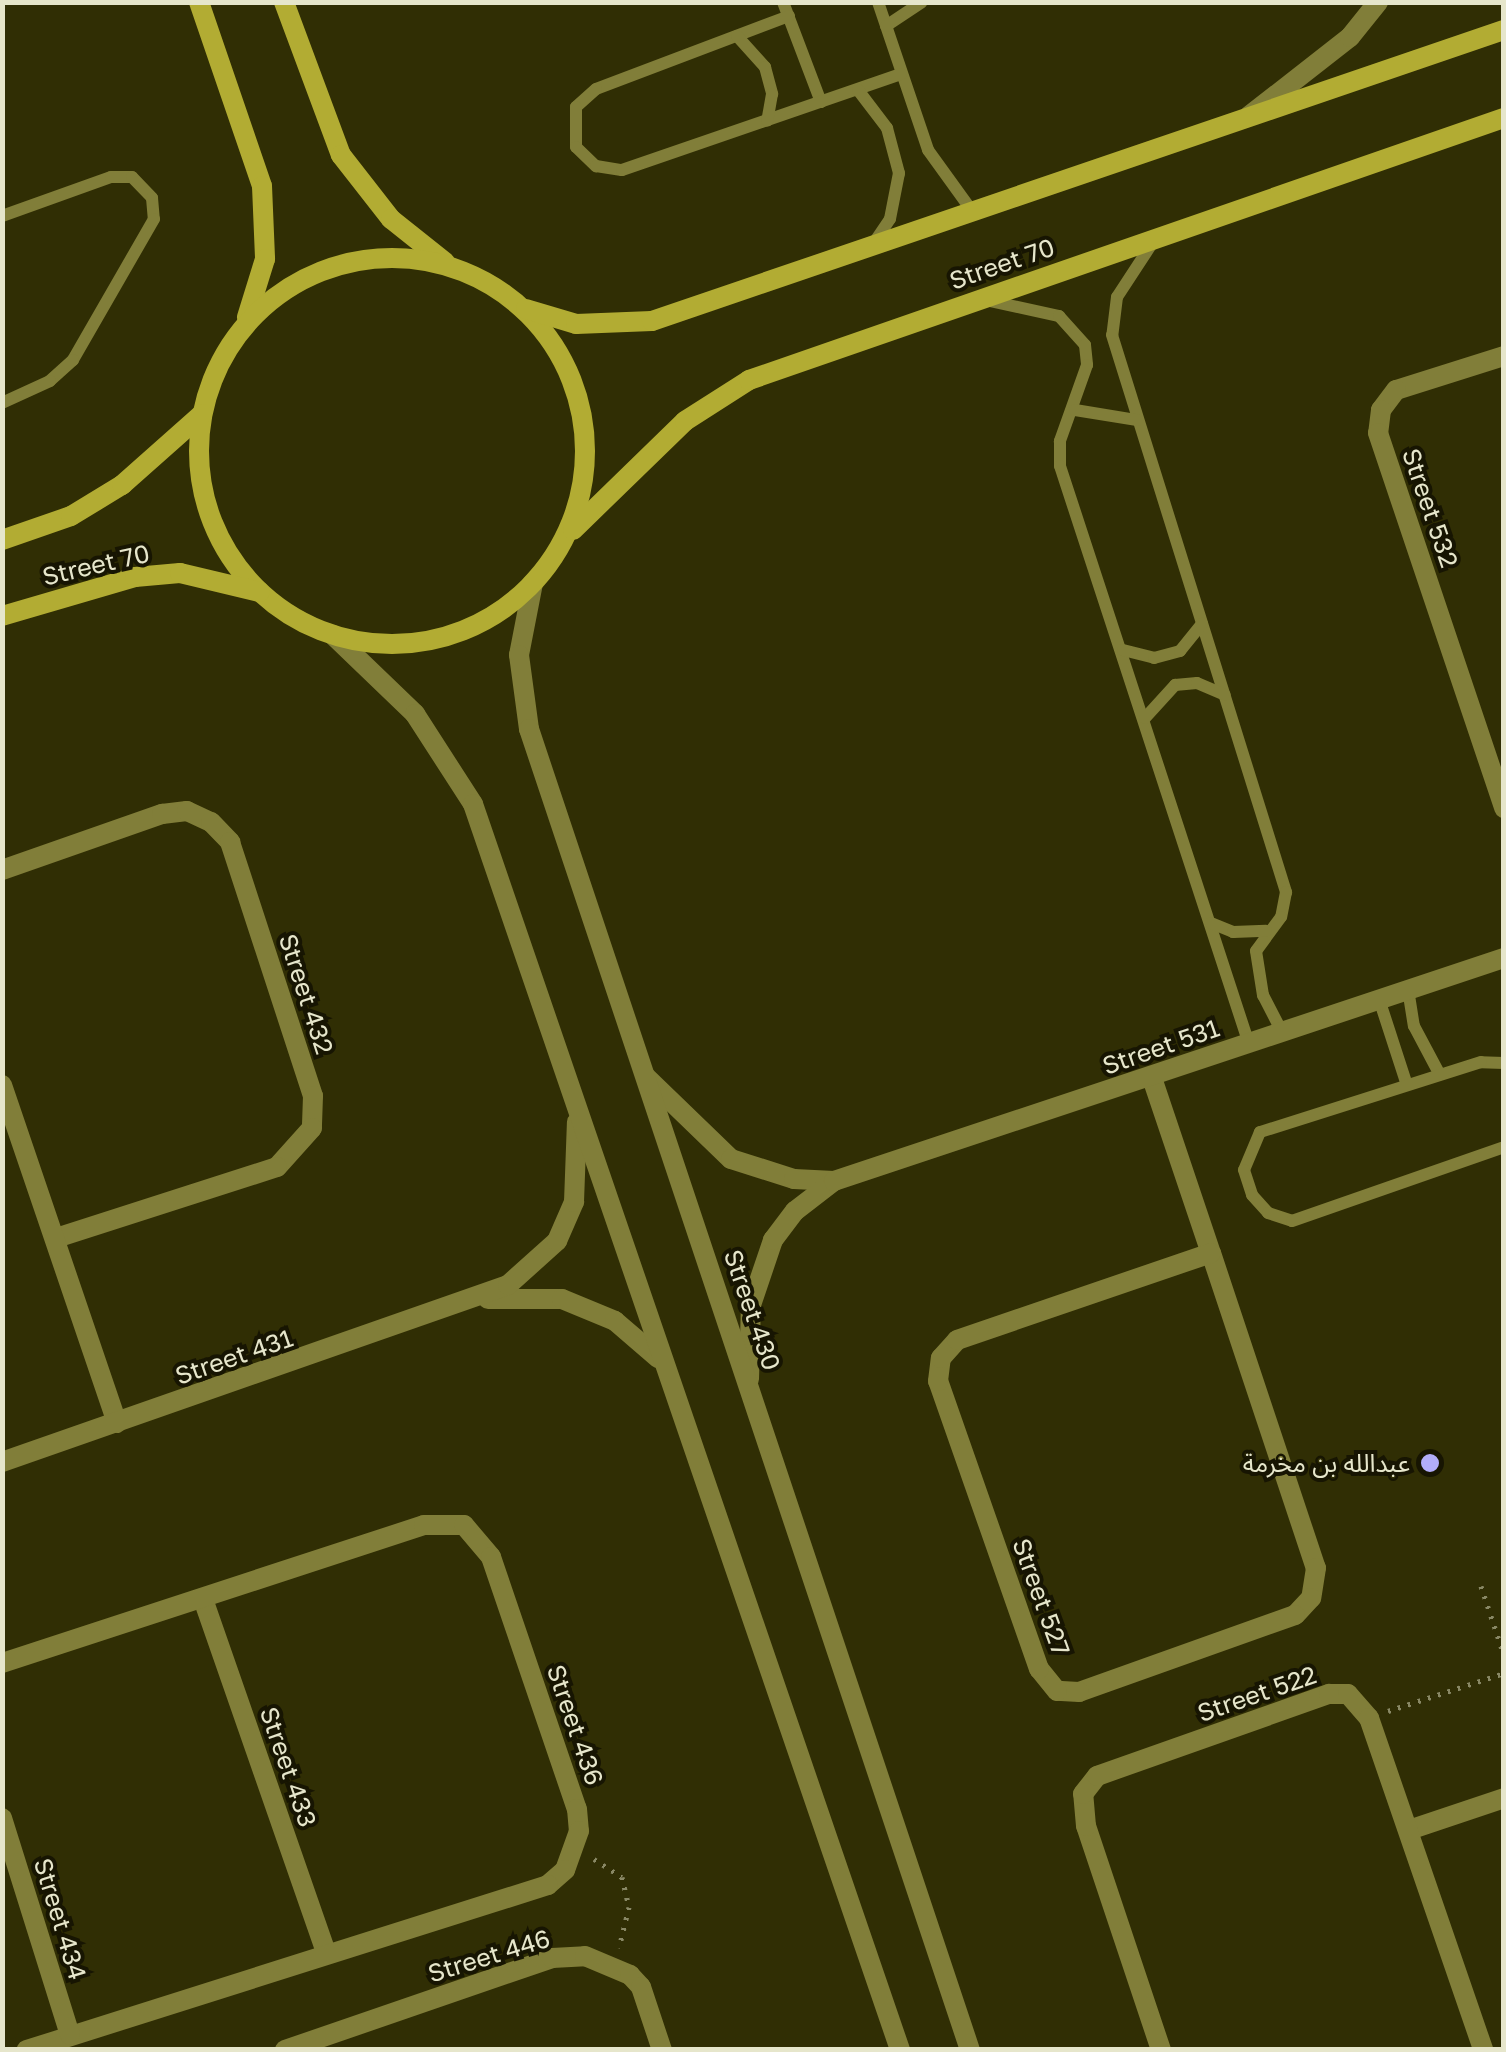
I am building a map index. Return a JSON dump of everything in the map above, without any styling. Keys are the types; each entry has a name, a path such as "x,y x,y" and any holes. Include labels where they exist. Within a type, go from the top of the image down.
{"main road":[{"path":"199,2 262,186 267,222 265,259 242,328 217,369 202,414 199,470 212,524 260,592 333,635 405,643 441,638 506,607 533,583 564,538 584,473 582,417 564,363 523,308"},
{"path":"284,2 341,155 390,219 455,268 523,308 576,324 652,321 1504,30"},
{"name":"Street 70","path":"564,538 622,476 685,421 750,380 1504,118"},
{"path":"242,328 293,285 356,261 422,260 455,268"},
{"name":"Street 70","path":"3,539 71,516 122,485 202,414"},
{"name":"Street 70","path":"2,616 135,577 180,574 260,592"}],"street":[{"path":"1248,116 1350,37 1378,2"},
{"name":"Street 532","path":"1504,356 1396,390 1380,410 1378,433 1495,749 1504,808"},
{"name":"Street 430","path":"533,583 519,655 525,714 970,2050"},
{"path":"333,635 415,714 472,804 658,1358 900,2050"},
{"name":"Street 432","path":"2,870 162,814 187,811 211,822 230,842 314,1096 312,1128 276,1167 56,1238"},
{"name":"Street 531","path":"749,1379 752,1306 773,1240 795,1211 834,1181 1504,958"},
{"name":"Street 531","path":"646,1077 731,1159 794,1179 834,1181"},
{"name":"Street 527","path":"1152,1078 1211,1252 1316,1568 1311,1598 1295,1615 1079,1692 1057,1691 1039,1669 938,1381 941,1358 957,1340 1211,1252"},
{"path":"2,1085 117,1424"},
{"name":"Street 431","path":"2,1462 481,1299 537,1264 557,1241 574,1202 577,1122"},
{"name":"Street 431","path":"481,1299 562,1298 614,1321 658,1358"},
{"name":"Street 436","path":"2,1663 424,1524 464,1525 492,1557 577,1809 574,1854"},
{"name":"Street 433","path":"203,1599 326,1952"},
{"name":"Street 522","path":"1161,2050 1086,1826 1083,1794 1096,1776 1329,1694 1348,1694 1369,1718"},
{"path":"1369,1718 1483,2050"},
{"path":"1410,1830 1504,1798"},
{"name":"Street 434","path":"2,1818 70,2035"},
{"path":"26,2050 326,1952 548,1885 574,1854"},
{"name":"Street 446","path":"285,2050 347,2040 552,1958 585,1956 611,1964"},
{"path":"611,1964 641,1987 662,2050"}],"lane":[{"path":"878,2 928,150 972,211"},
{"path":"886,26 922,2"},
{"path":"821,102 786,9 737,36 585,96 572,120 576,147 596,166 622,170 858,90 901,74"},
{"path":"737,36 766,66 772,94 767,121"},
{"path":"858,90 886,128 899,172 890,220 871,246"},
{"path":"2,216 111,177 132,177 152,198 154,219 73,360 50,381 2,403"},
{"path":"1155,238 1110,316 1115,357 1286,892 1281,917 1266,931 1256,970 1282,1032"},
{"path":"978,298 1059,316 1074,329 1088,365 1075,410 1060,442 1060,466 1249,1044"},
{"path":"1075,410 1138,420"},
{"path":"1123,650 1154,658 1180,651 1202,624"},
{"path":"1145,718 1175,685 1197,683 1225,695"},
{"path":"1212,923 1233,932 1266,931"},
{"path":"1408,990 1414,1026 1440,1075"},
{"path":"1380,999 1406,1085"},
{"path":"1504,1063 1481,1062 1260,1132 1246,1156 1252,1195 1268,1213 1292,1220 1504,1147"}],"path":[{"path":"1480,1586 1504,1655"},
{"path":"1369,1718 1504,1672"},
{"path":"574,1854 610,1863 622,1876 627,1934 611,1964"}],"place":[{"name":"عبدالله بن مخرمة","path":"1430,1463"}]}
